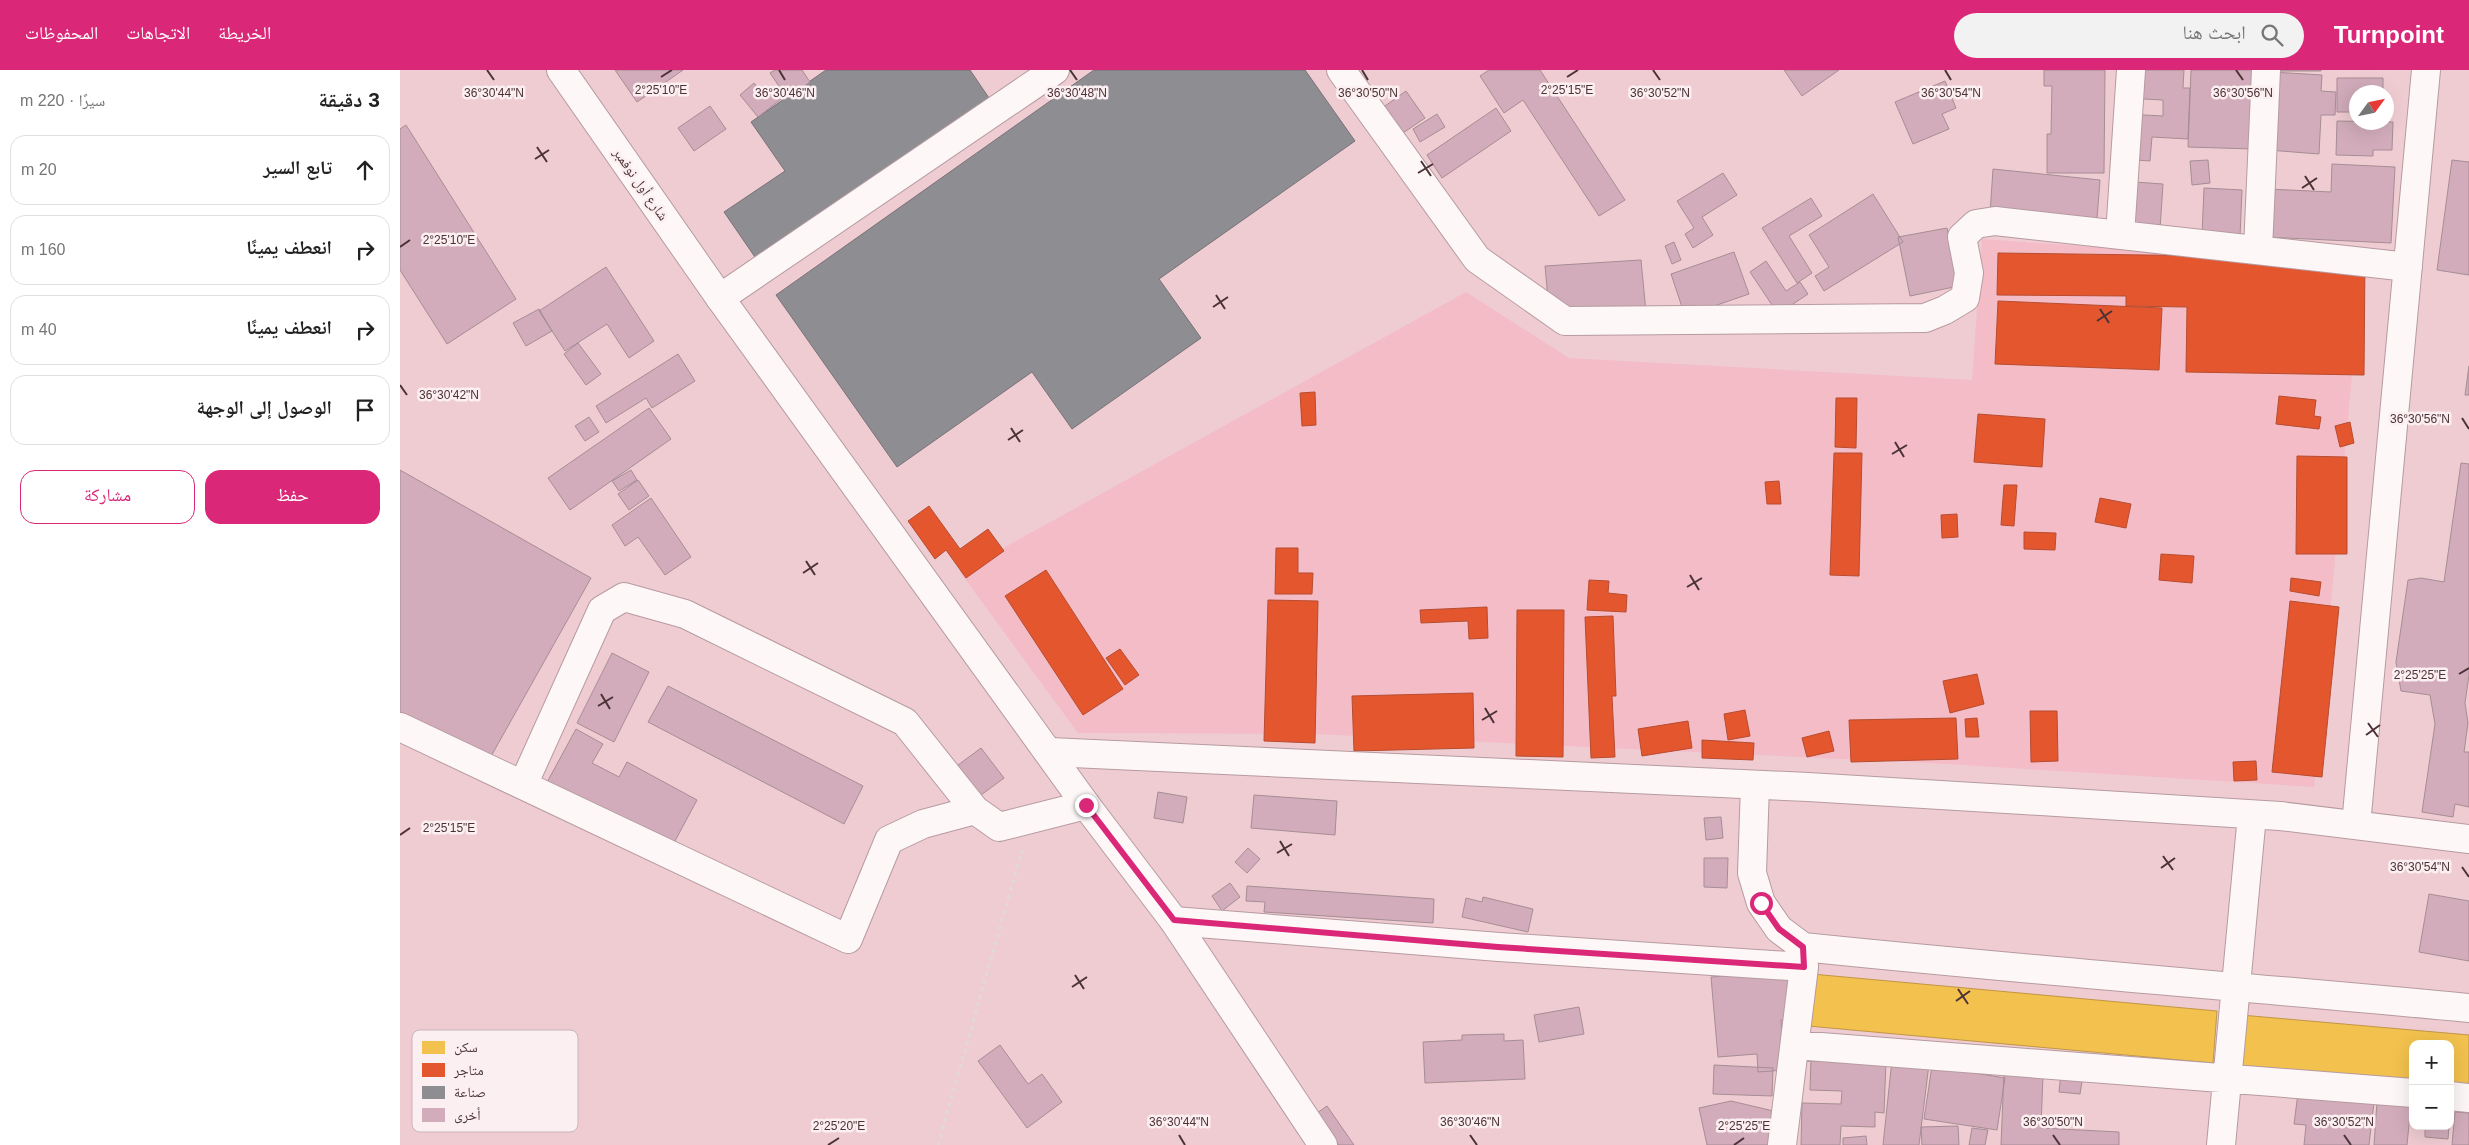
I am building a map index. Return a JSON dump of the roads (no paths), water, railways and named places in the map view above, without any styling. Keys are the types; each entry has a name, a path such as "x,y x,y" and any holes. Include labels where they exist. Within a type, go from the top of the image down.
{"street":[{"name":"شارع أول نوفمبر","path":"561,70 720,298 1050,752 1086,805 1174,920 1323,1145"},
{"path":"720,298 1055,70"},
{"path":"1341,70 1477,260 1565,321 1925,318 1946,310 1965,298 1969,274 1962,237 1976,224 1995,221 2408,267"},
{"path":"2120,235 2131,70"},
{"path":"2258,249 2266,70"},
{"path":"2356,825 2426,70"},
{"path":"523,785 602,610 624,597 685,614 905,722 975,810 999,827 1086,805"},
{"path":"400,727 848,939 889,840 923,824 975,810"},
{"path":"1050,752 1754,785 2252,815 2469,839"},
{"path":"1754,785 1752,873 1761,903 1779,929 1803,957 1795,1045 1782,1145"},
{"path":"2221,1145 2252,815"},
{"path":"1174,920 1498,947 1803,957 2031,970 2236,986 2469,1008"},
{"path":"1795,1045 2409,1093"},
{"path":"2454,1096 2469,1098"}]}
